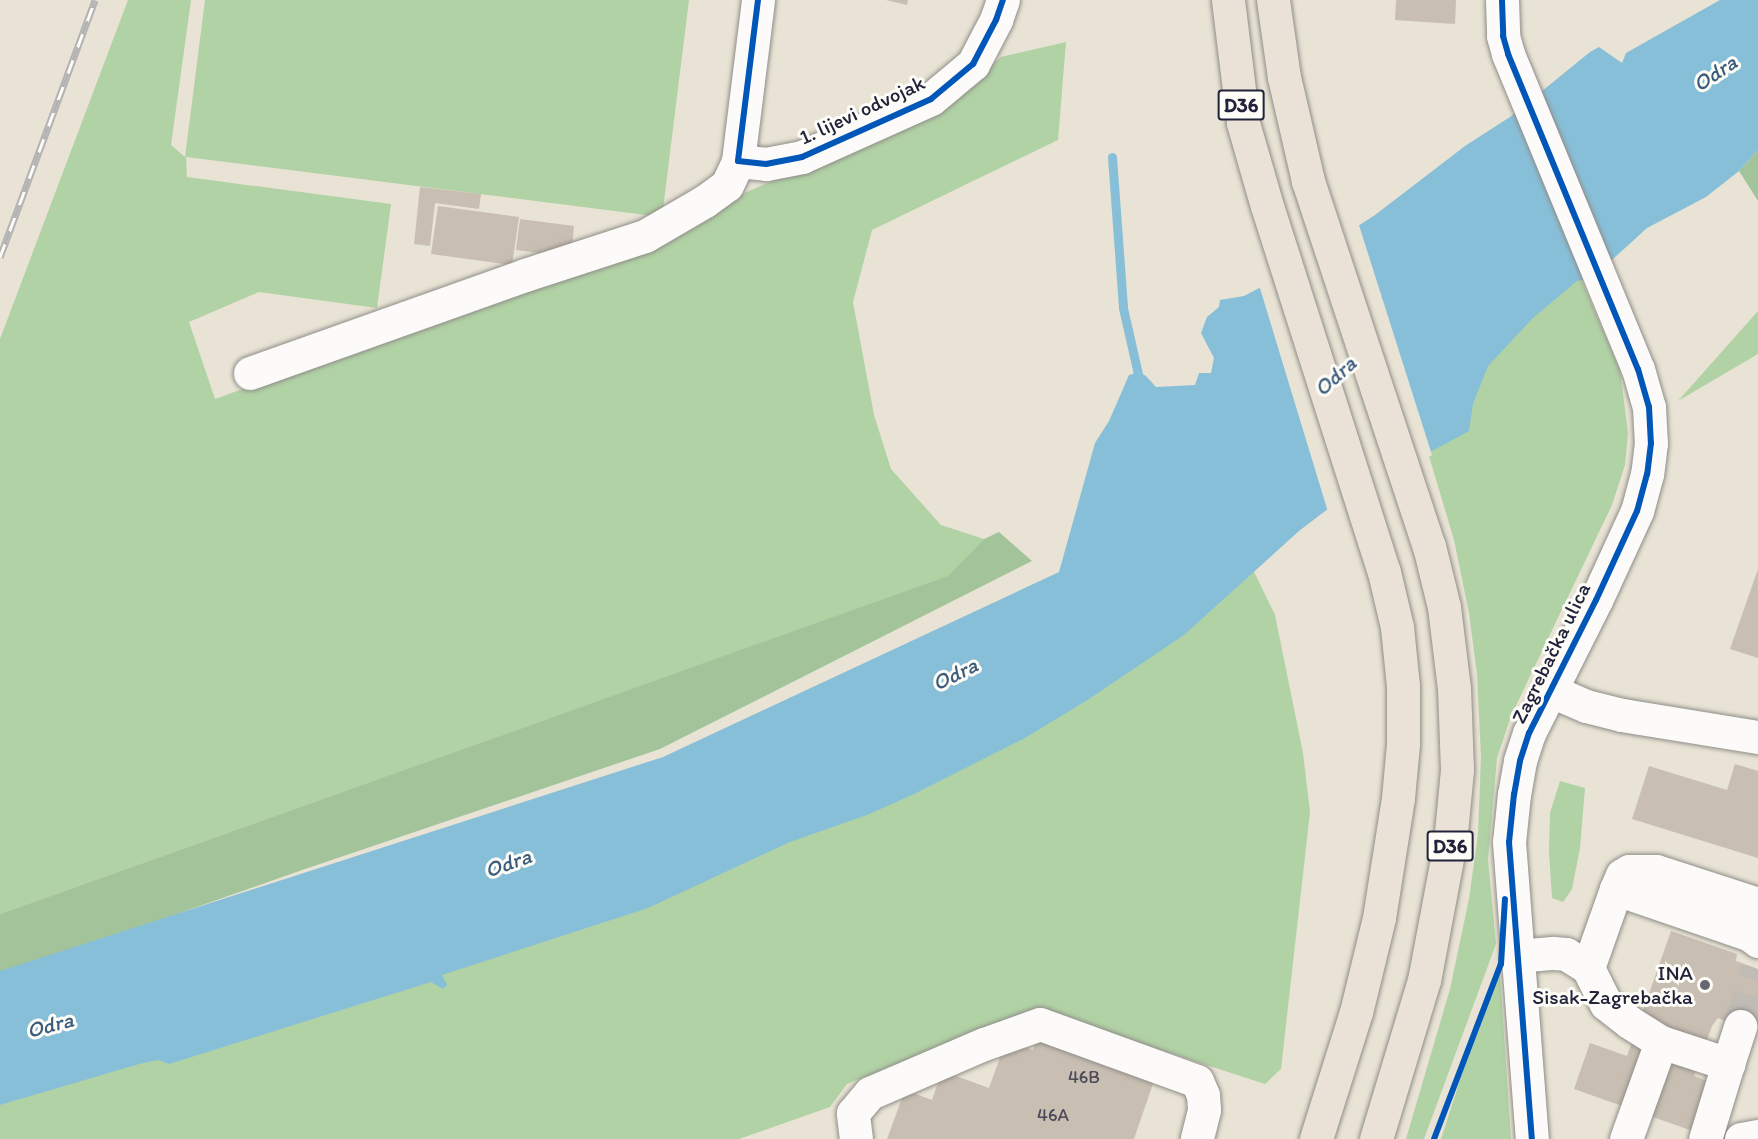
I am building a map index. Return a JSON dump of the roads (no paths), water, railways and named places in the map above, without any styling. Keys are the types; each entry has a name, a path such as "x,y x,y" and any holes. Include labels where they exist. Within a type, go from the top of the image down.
{"main road":[{"name":"D36","path":"1228,0 1243,123 1267,206 1384,572 1397,627 1403,686 1403,744 1388,871 1353,1022 1316,1139"},
{"name":"D36","path":"1274,0 1284,77 1308,181 1429,546 1444,607 1454,688 1457,770 1450,843 1424,980 1376,1139"}],"street":[{"path":"250,374 525,274 645,236 705,201 727,185 738,161 758,0"},
{"name":"1. lijevi odvojak","path":"738,161 766,164 802,157 931,99 973,64 996,20 1003,0"},
{"name":"Zagrebačka ulica","path":"1502,0 1503,36 1508,54 1638,369 1649,408 1651,443 1647,474 1636,511 1528,733 1514,794 1509,842 1532,1139"},
{"path":"1549,690 1586,706 1622,715 1758,737"},
{"path":"1588,968 1622,875 1642,869 1656,871 1758,904"},
{"path":"1616,889 1750,935 1758,941"},
{"path":"1517,956 1553,952 1566,954 1588,968 1606,1004 1629,1022 1661,1042 1728,1064"},
{"path":"856,1139 853,1113 870,1093 984,1044 1040,1024 1197,1082 1204,1110 1197,1139"},
{"path":"1705,1139 1740,1026"},
{"path":"1626,1139 1661,1042"},
{"path":"1741,1139 1758,1136"}],"water":[{"name":"Odra","path":"1720,0 1758,0 1758,150 1739,171 1706,197 1647,228 1591,279 1577,281 1533,318 1488,366 1473,404 1469,431 1337,502 1299,531 1184,635 1089,699 1025,738 912,795 867,815 790,842 648,908 442,975 447,985 443,989 431,982 169,1064 158,1060 139,1064 0,1105 0,971 663,757 1059,572 1095,443 1109,421 1129,375 1139,372 1156,387 1195,385 1199,373 1211,373 1214,358 1201,333 1207,317 1219,307 1220,300 1244,296 1271,282 1375,215 1465,146 1510,117 1590,52 1599,47 1622,63 1626,53"}],"waterway":[{"path":"1112,157 1123,308 1140,383"}],"tunnel":[{"path":"1740,1026 1758,969"}],"railway":[{"path":"0,257 95,0"}],"place":[{"name":"INA Sisak-Zagrebačka","path":"1705,985"}]}
